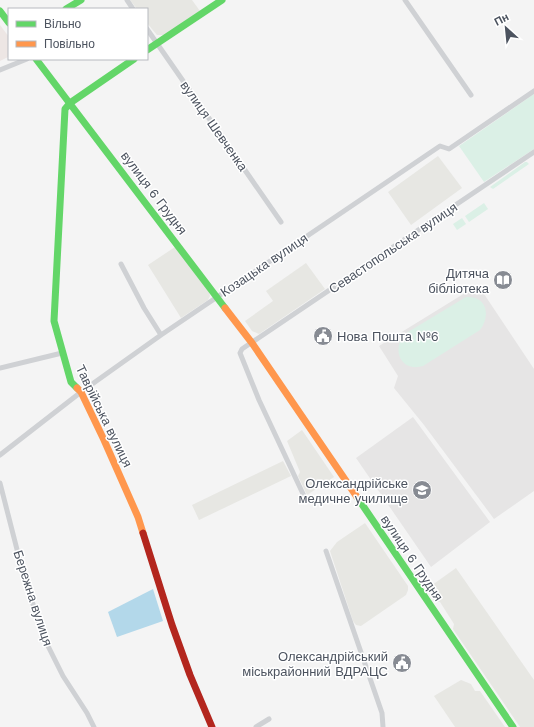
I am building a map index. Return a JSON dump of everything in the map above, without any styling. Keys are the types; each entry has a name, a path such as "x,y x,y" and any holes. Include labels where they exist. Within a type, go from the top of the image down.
{"street":[{"path":"68,8 80,0"},
{"path":"148,49 222,0"},
{"path":"405,0 471,95"},
{"path":"0,11 8,22"},
{"name":"вулиця Шевченка","path":"148,30 281,222"},
{"path":"0,70 25,60"},
{"name":"вулиця 6 Грудня","path":"37,60 218,296 252,343 513,727"},
{"path":"70,103 133,60"},
{"name":"Козацька вулиця","path":"0,455 81,392 218,296 440,146 449,149 534,91"},
{"name":"Таврійська вулиця","path":"70,103 65,109 54,321 70,382 81,392 138,517 172,626 190,675 212,727"},
{"name":"Севастопольська вулиця","path":"252,343 534,152"},
{"path":"121,264 144,308 161,335"},
{"path":"252,343 242,349 240,353 259,400 304,496"},
{"path":"0,368 62,353"},
{"name":"Бережна вулиця","path":"0,483 22,569 43,636 63,676 87,713 94,727"},
{"path":"326,551 382,713 383,727"},
{"path":"256,727 269,719"}],"shaded area":[{"path":"130,0 192,0 200,11 164,35 157,35 148,24 148,8 136,8"},
{"path":"0,25 8,36 8,57 0,61"},
{"path":"438,156 462,188 411,225 388,192"},
{"path":"175,247 209,292 210,296 208,300 181,318 148,265"},
{"path":"306,263 325,289 259,334 252,331 245,321 273,301 266,291"},
{"path":"478,285 534,369 534,491 494,519 424,425 394,388 398,376 379,346"},
{"name":"Олександрійське медичне училище","path":"413,417 490,522 431,567 356,458"},
{"path":"302,430 334,477 307,495 298,476 300,472 287,441"},
{"path":"283,461 291,476 199,520 192,505"},
{"path":"365,523 408,586 408,590 406,595 361,626 356,625 353,621 330,551 337,542"},
{"path":"456,568 534,680 534,727 520,727 453,629 454,624 440,602 435,602 428,591 428,588"},
{"path":"461,680 471,684 475,691 480,691 505,727 455,727 434,696"}],"green space":[{"path":"534,94 534,149 484,182 459,146"},
{"path":"525,162 529,164 493,189 490,187"},
{"path":"484,203 488,209 469,222 465,216"},
{"path":"462,218 466,224 457,230 453,224"},
{"path":"466,297 479,300 483,303 486,313 480,330 423,366 416,367 405,364 401,360 399,354 400,342 403,335"}],"water":[{"path":"153,589 163,621 117,637 108,612"}],"traffic: fast":[{"path":"68,8 81,0"},
{"path":"148,49 222,0"},
{"path":"0,11 8,22"},
{"path":"37,60 225,308"},
{"path":"77,388 71,382 54,321 65,109 70,103 133,60"},
{"path":"357,497 513,727"}],"traffic: slow":[{"path":"225,308 252,343 357,497"},
{"path":"77,388 81,392 104,440 138,517 143,533"}],"traffic: jam":[{"path":"143,533 172,625 190,675 212,727"}],"place":[{"name":"Дитяча бібліотека","path":"503,280"},
{"name":"Нова Пошта №6","path":"323,336"},
{"name":"Олександрійське медичне училище","path":"422,490"},
{"name":"Олександрійський міськрайонний ВДРАЦС","path":"402,663"}]}
